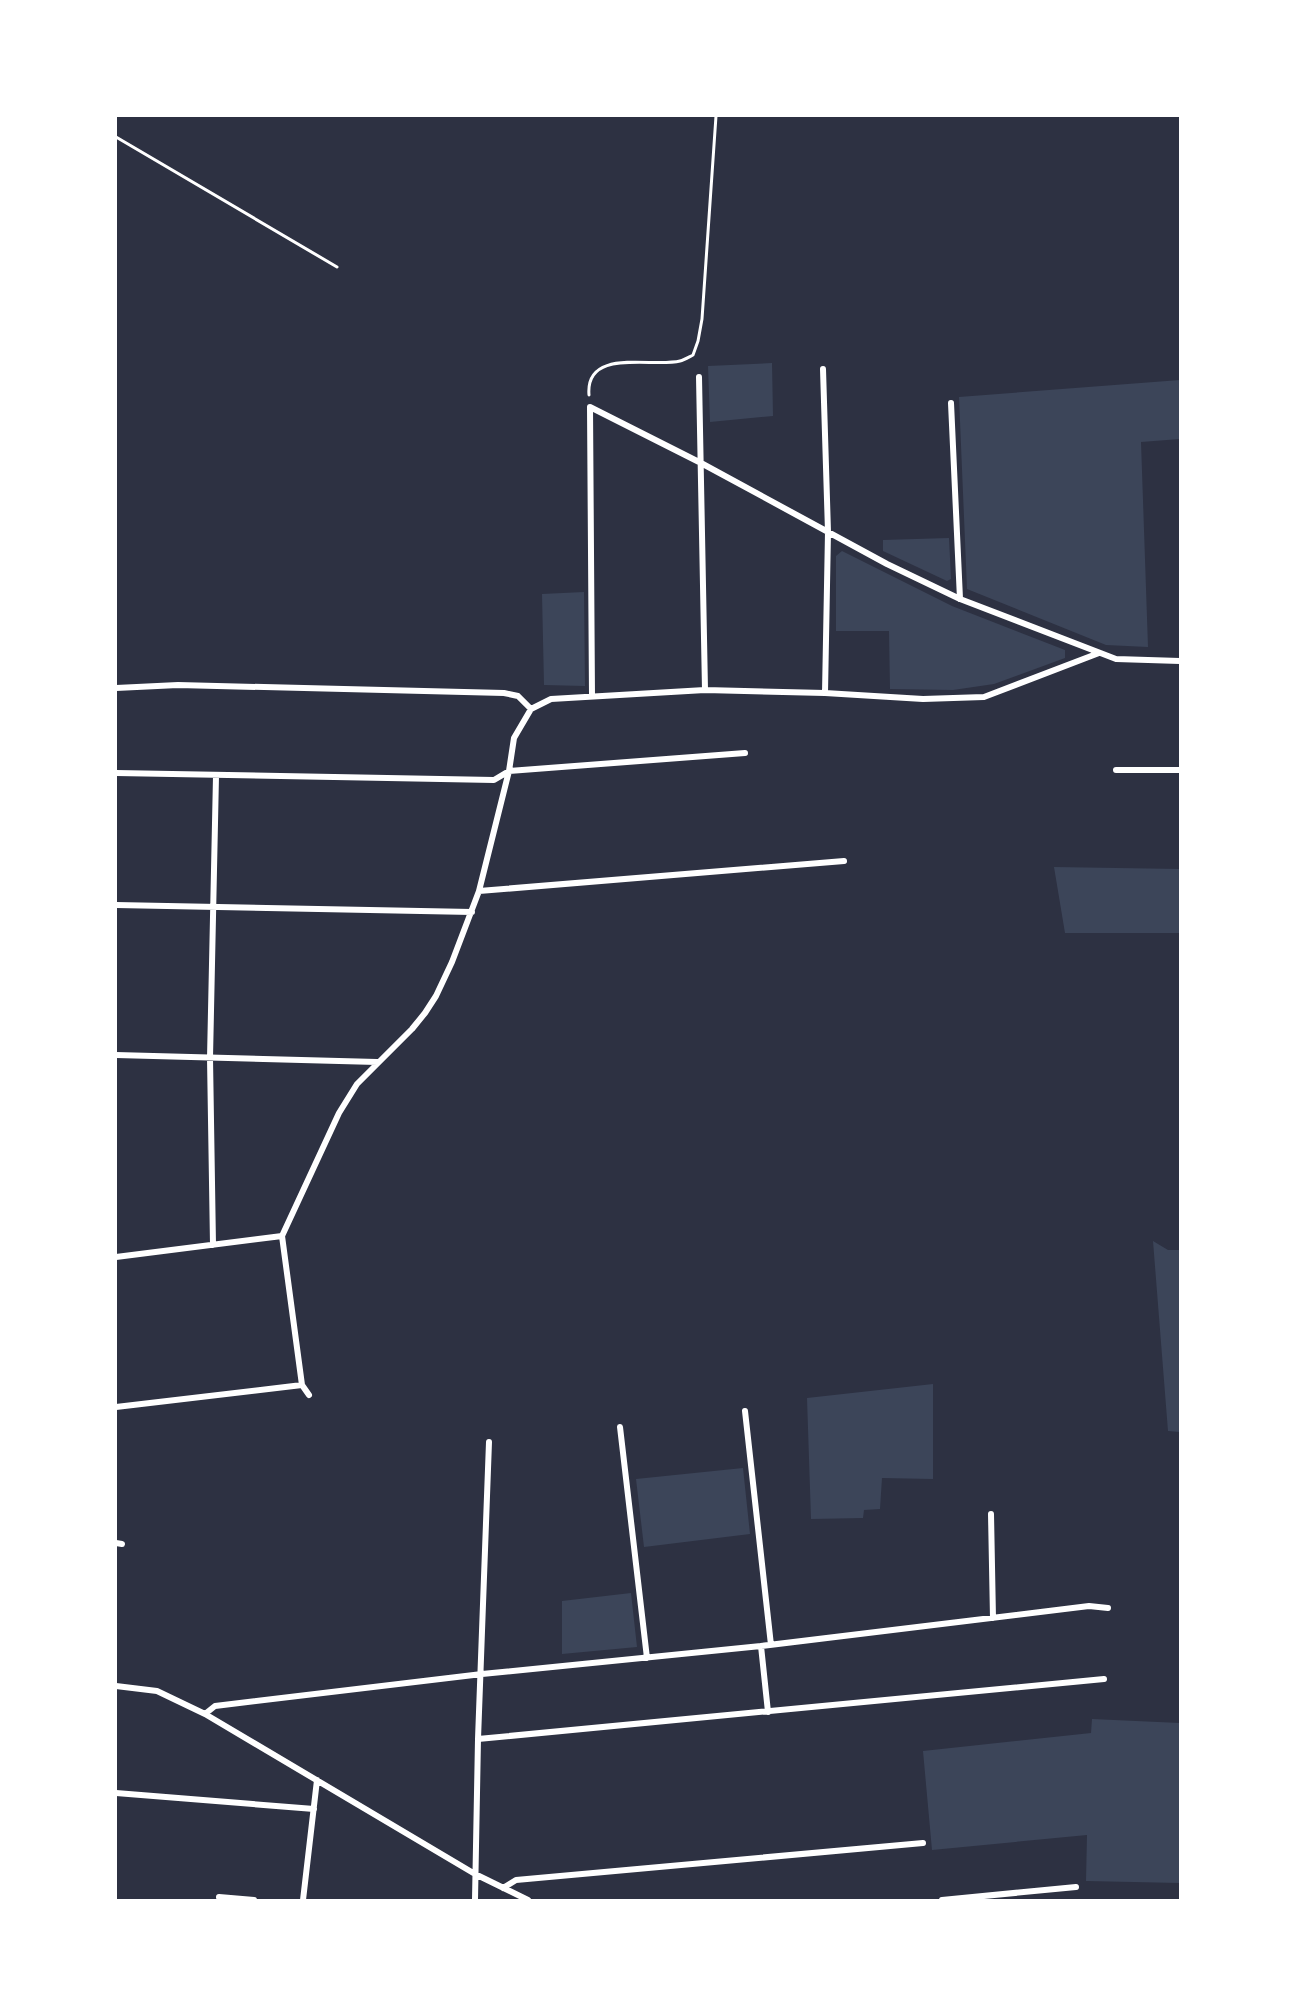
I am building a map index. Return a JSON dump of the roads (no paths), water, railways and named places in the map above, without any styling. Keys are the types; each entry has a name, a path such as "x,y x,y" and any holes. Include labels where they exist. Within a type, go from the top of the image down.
{"street":[{"path":"823,369 828,532 825,693"},
{"path":"699,377 705,690"},
{"path":"951,403 960,599"},
{"path":"592,696 590,407 701,463 887,564 960,599 1116,659 1180,661"},
{"path":"309,1395 302,1385 282,1236 339,1113 357,1084 426,1013 452,963 478,891 509,771 514,738 531,709 551,699 705,690 825,693 923,699 984,697 1099,653"},
{"path":"116,688 178,685 504,693 518,696 531,709"},
{"path":"116,773 494,780 509,771 745,753"},
{"path":"1116,770 1180,770"},
{"path":"213,1245 210,1058 216,776"},
{"path":"478,891 844,861"},
{"path":"116,905 472,912"},
{"path":"116,1055 377,1062"},
{"path":"116,1257 282,1236"},
{"path":"116,1407 302,1385"},
{"path":"745,1411 771,1645"},
{"path":"620,1427 647,1658"},
{"path":"475,1900 478,1739 489,1442"},
{"path":"992,1514 993,1618"},
{"path":"205,1713 215,1706 482,1674 771,1645 1089,1606 1108,1608"},
{"path":"761,1646 768,1712"},
{"path":"478,1739 1104,1679"},
{"path":"116,1686 157,1691 205,1713 475,1874 528,1900"},
{"path":"303,1900 317,1780"},
{"path":"116,1793 314,1809"},
{"path":"503,1888 516,1880 923,1843"},
{"path":"942,1900 1076,1887"},
{"path":"219,1897 254,1900"}]}
